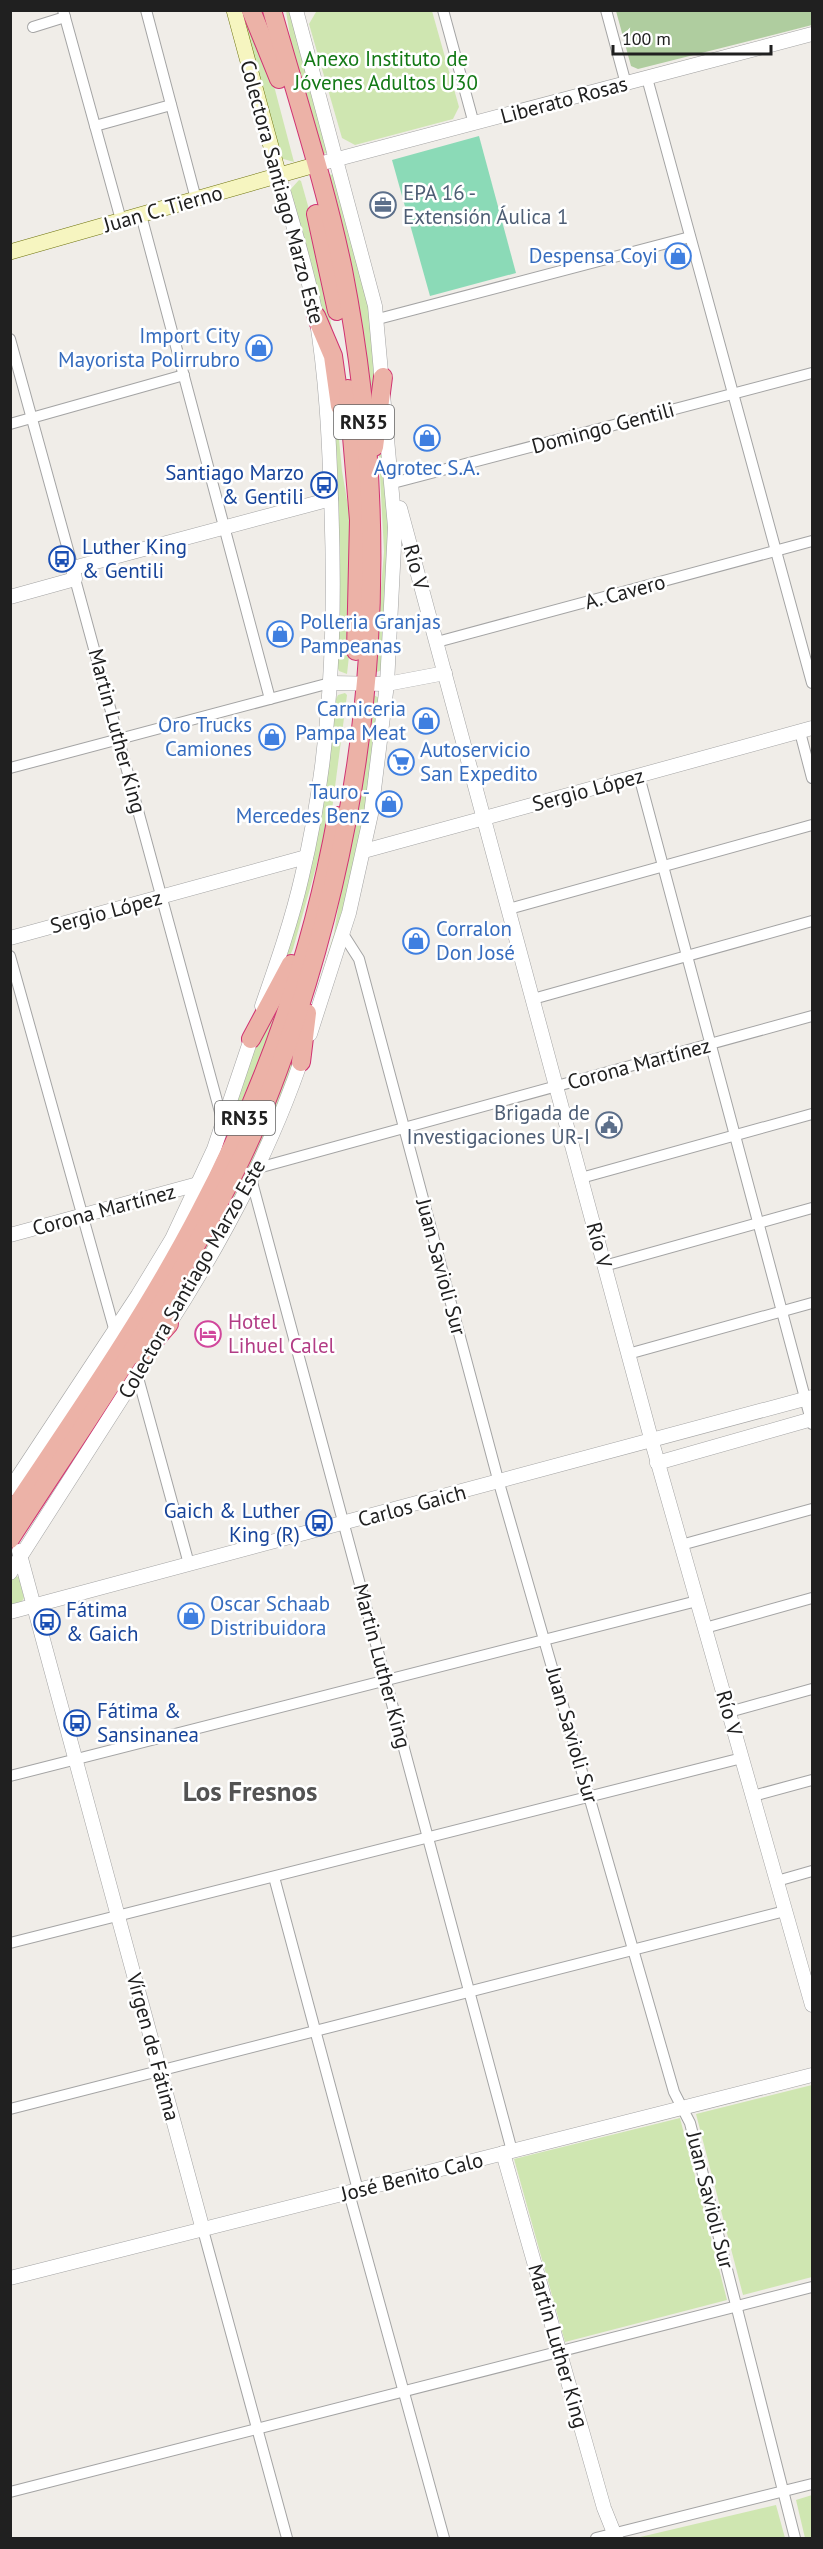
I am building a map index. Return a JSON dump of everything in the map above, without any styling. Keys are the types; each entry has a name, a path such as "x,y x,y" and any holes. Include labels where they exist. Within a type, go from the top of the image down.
{"highway":[{"path":"251,10 285,81"},
{"name":"RN35","path":"10,1515 149,1302 195,1223 232,1149 268,1061 302,958 333,834 371,622 372,520 361,394 342,265 309,167 285,81 259,10"},
{"name":"RN35","path":"272,10 285,81"},
{"path":"282,10 285,81"},
{"name":"RN35","path":"11,1535 161,1308 231,1180 281,1062 331,903 354,789 360,683 359,520 348,395 337,311 309,167"},
{"path":"316,316 334,364 347,477 359,520"},
{"path":"371,622 380,542 375,440 383,376"},
{"path":"251,1039 293,961 317,874 333,834"},
{"path":"301,1062 305,1018 328,940 331,903"},
{"path":"44,1487 83,1443 141,1355 169,1324"}],"main road":[{"name":"Colectora Santiago Marzo Este","path":"234,10 279,176"},
{"name":"Juan C. Tierno","path":"10,252 309,167"}],"street":[{"path":"146,10 196,199"},
{"name":"Colectora Santiago Marzo Este","path":"10,1573 169,1324 252,1182 301,1062 343,934 364,851 374,796 387,684 395,558 393,483 378,319 338,160 296,10"},
{"path":"443,10 474,124"},
{"path":"606,10 626,84"},
{"path":"33,27 64,14 121,220"},
{"name":"Liberato Rosas","path":"309,167 813,34"},
{"path":"647,78 813,683"},
{"path":"95,126 171,105"},
{"name":"Colectora Santiago Marzo Este","path":"10,1489 115,1332 172,1239 198,1184 223,1123 286,935 306,857 323,759 330,683 333,602 331,499 327,412 316,316 279,176"},
{"path":"141,215 270,699"},
{"path":"378,319 690,237"},
{"name":"Martin Luther King","path":"10,339 223,1123"},
{"name":"Domingo Gentili","path":"393,483 813,374"},
{"path":"10,424 184,375"},
{"name":"Río V","path":"393,483 651,1442 785,1911 807,1965 813,2006"},
{"path":"10,597 74,574 224,527 331,499"},
{"name":"A. Cavero","path":"437,642 813,541"},
{"path":"10,768 330,683 387,684 445,673"},
{"path":"806,730 813,778"},
{"name":"Sergio López","path":"364,851 806,730"},
{"path":"639,776 781,1312 809,1398 812,1421 657,1462"},
{"path":"509,909 813,825"},
{"name":"Sergio López","path":"10,938 306,857"},
{"path":"533,999 813,921"},
{"name":"Juan Savioli Sur","path":"343,934 359,959 499,1483 674,2092 690,2123 795,2538"},
{"path":"10,956 115,1332"},
{"name":"Corona Martínez","path":"258,1168 813,1016"},
{"path":"581,1178 813,1114"},
{"name":"Martin Luther King","path":"252,1182 469,1992 559,2352 614,2536"},
{"name":"Corona Martínez","path":"10,1235 198,1184"},
{"path":"604,1266 813,1208"},
{"path":"628,1354 813,1303"},
{"path":"137,1374 189,1564"},
{"name":"Carlos Gaich","path":"10,1612 499,1483 809,1398"},
{"path":"681,1545 813,1509"},
{"name":"Vírgen de Fátima","path":"11,1535 21,1556 286,2538"},
{"path":"705,1628 813,1598"},
{"path":"10,1776 697,1601"},
{"path":"729,1712 813,1689"},
{"path":"10,1943 742,1758"},
{"path":"753,1796 813,1780"},
{"path":"777,1881 813,1871"},
{"path":"274,1877 316,2031 404,2392 444,2538"},
{"path":"10,2109 785,1911"},
{"name":"José Benito Calo","path":"10,2278 813,2075"},
{"path":"10,2492 813,2287"},
{"path":"596,2538 614,2536 813,2484"}],"green space":[{"path":"240,11 246,11 273,82 294,162 280,158"},
{"path":"286,11 290,11 327,152 321,156 297,80"},
{"name":"Anexo Instituto de Jóvenes Adultos U30","path":"432,11 459,107 453,119 355,145 342,138 309,24 316,12"},
{"path":"616,11 812,11 812,25 638,69 631,66"},
{"path":"479,136 516,273 430,296 392,160"},
{"path":"326,173 336,176 368,295 378,367 372,426"},
{"path":"299,180 310,213 336,349 318,300 290,190"},
{"path":"327,353 334,386 342,471 351,523 352,629 347,674 339,671 337,666"},
{"path":"381,425 389,533 382,670 374,673 384,552 379,455"},
{"path":"345,693 347,695 332,810 293,949 278,980 335,701 338,695"},
{"path":"372,694 379,698 363,828 350,892 306,1025 334,934 343,876 357,812"},
{"path":"288,984 224,1154 134,1311 253,1048"},
{"path":"292,1049 297,1052 280,1101 243,1186 198,1268 147,1345"},
{"path":"15,1576 19,1577 24,1598 21,1603 10,1606 10,1582"},
{"path":"812,2085 812,2277 743,2295 696,2114"},
{"path":"680,2118 727,2300 565,2342 514,2159"},
{"path":"812,2495 812,2538 805,2538 796,2500"},
{"path":"776,2505 785,2538 636,2538"}],"place":[{"name":"EPA 16 - Extensión Áulica 1","path":"383,205"},
{"name":"Despensa Coyi","path":"678,256"},
{"name":"Import City Mayorista Polirrubro","path":"259,348"},
{"name":"Agrotec S.A.","path":"427,438"},
{"name":"Santiago Marzo & Gentili","path":"324,485"},
{"name":"Luther King & Gentili","path":"62,559"},
{"name":"Polleria Granjas Pampeanas","path":"280,634"},
{"name":"Carniceria Pampa Meat","path":"426,721"},
{"name":"Oro Trucks Camiones","path":"272,737"},
{"name":"Autoservicio San Expedito","path":"401,762"},
{"name":"Tauro - Mercedes Benz","path":"389,804"},
{"name":"Corralon Don José","path":"416,941"},
{"name":"Brigada de Investigaciones UR-I","path":"609,1125"},
{"name":"Hotel Lihuel Calel","path":"208,1334"},
{"name":"Gaich & Luther King (R)","path":"319,1523"},
{"name":"Oscar Schaab Distribuidora","path":"191,1616"},
{"name":"Fátima & Gaich","path":"47,1622"},
{"name":"Fátima & Sansinanea","path":"77,1723"}],"district":[{"name":"Los Fresnos","path":"250,1792"}]}
